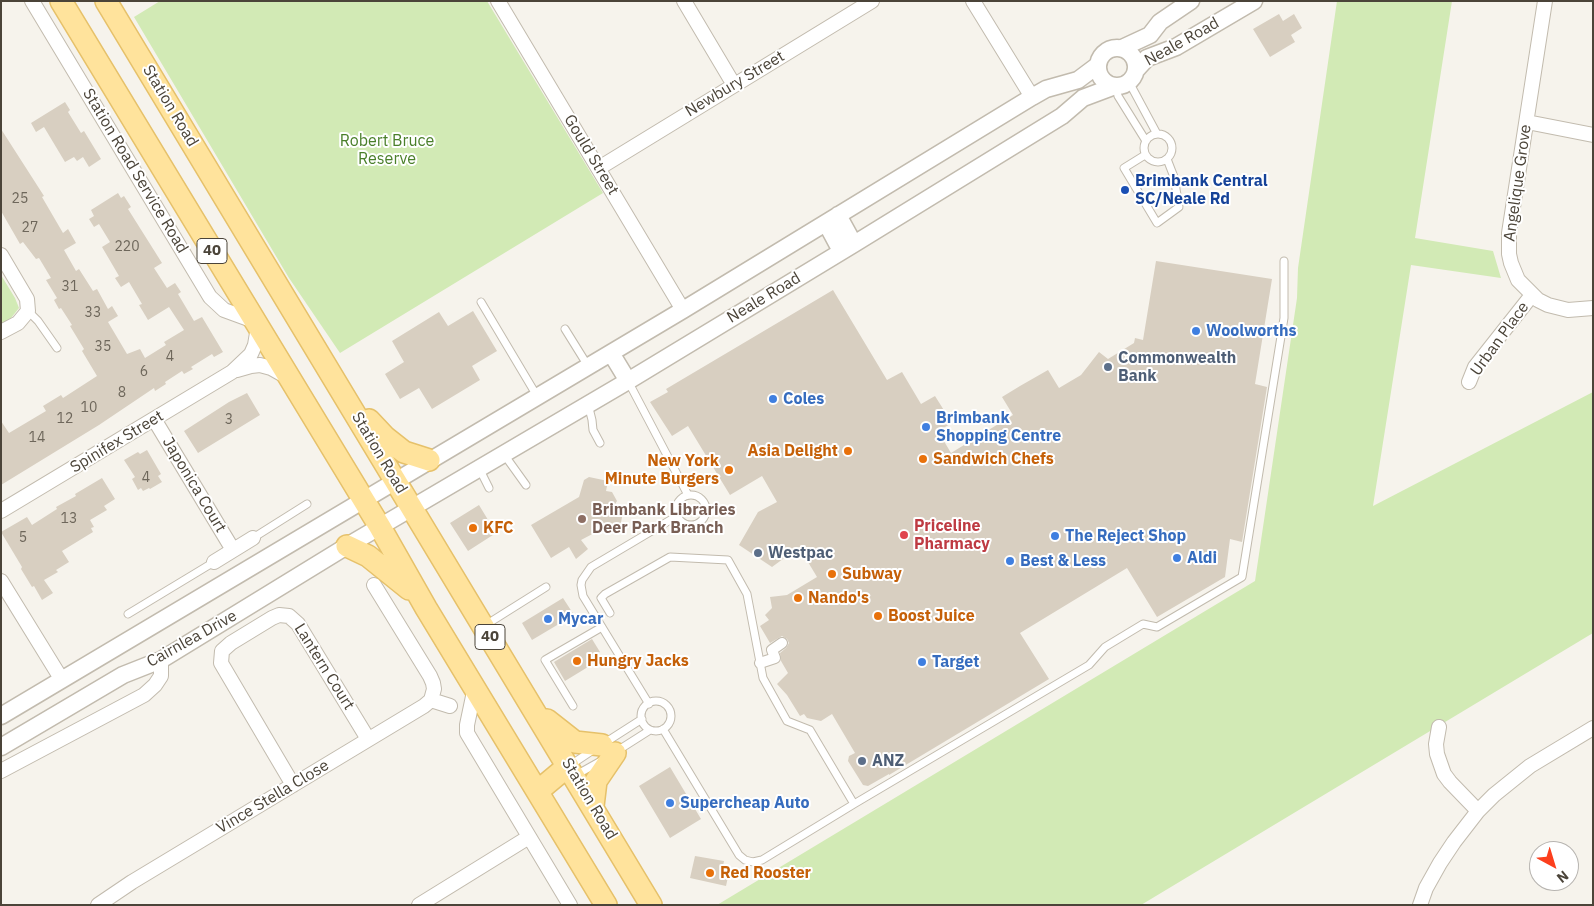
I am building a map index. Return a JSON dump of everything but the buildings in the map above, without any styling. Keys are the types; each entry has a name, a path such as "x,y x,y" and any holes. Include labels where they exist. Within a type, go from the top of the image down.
{"main road":[{"name":"40","path":"61,1 380,527 426,608 606,905"},
{"name":"Station Road","path":"106,1 652,905"},
{"path":"342,391 396,446 404,452 429,460"},
{"path":"347,546 368,556 385,568 405,584 426,608"},
{"path":"535,710 575,742 608,749 596,781 593,806"},
{"path":"538,791 572,771"}],"street":[{"name":"Station Road Service Road","path":"32,1 210,297 224,310 256,324"},
{"name":"Gould Street","path":"498,1 683,310"},
{"path":"684,1 734,85"},
{"path":"973,1 1032,97"},
{"name":"Neale Road","path":"1122,48 1150,35 1160,22 1191,1"},
{"name":"Neale Road","path":"380,527 478,467 628,381 1062,116 1083,98 1124,81 1147,58 1168,52 1254,1"},
{"name":"Angelique Grove","path":"1546,1 1509,246 1511,263 1518,280 1532,295 1548,305 1577,310 1593,308"},
{"name":"Newbury Street","path":"599,168 870,2"},
{"path":"1113,48 1122,48 1136,60 1124,81 1102,79 1098,65 1105,52 1113,48"},
{"name":"Neale Road","path":"395,480 683,310 1032,97 1046,89 1078,80 1098,65"},
{"path":"1527,122 1593,135"},
{"path":"832,219 847,247"},
{"path":"1,255 27,298 28,311 18,323 1,332"},
{"name":"Urban Place","path":"1469,382 1475,367 1532,295"},
{"name":"Spinifex Street","path":"1,511 232,372 251,354 255,346 256,324"},
{"path":"610,353 628,381"},
{"name":"Spinifex Street","path":"232,372 260,365 271,368 288,377"},
{"name":"Japonica Court","path":"154,419 233,550"},
{"name":"Cairnlea Drive","path":"1,716 395,480"},
{"name":"Cairnlea Drive","path":"1,747 123,675 160,660 380,527"},
{"name":"Japonica Court","path":"214,562 253,538"},
{"path":"1,581 62,680 73,705"},
{"path":"374,584 430,676 434,689 430,700 450,706"},
{"name":"Lantern Court","path":"293,785 225,672 221,658 222,651 231,643 272,618 289,616 298,624 368,739"},
{"path":"760,663 775,658 772,650 782,643"},
{"path":"1,771 144,695 156,686 161,676 160,660"},
{"path":"474,688 467,725 468,733 570,905"},
{"name":"Vince Stella Close","path":"98,905 132,882 424,706 430,700"},
{"path":"1439,727 1437,754 1444,774 1478,811"},
{"path":"1420,905 1440,863 1478,811 1494,795 1530,766 1593,728"},
{"path":"419,905 529,837"}],"lane":[{"path":"1124,81 1157,134"},
{"path":"1124,81 1118,96 1146,141"},
{"path":"1157,134 1165,136 1171,143 1171,152 1166,159 1160,162 1148,159 1144,149 1146,141 1149,137 1157,134"},
{"path":"1145,155 1124,168 1157,222 1179,207 1174,177 1166,159"},
{"path":"663,729 739,855 745,860 753,862 762,860 1089,665 1105,647 1143,624 1157,626 1242,577 1284,318 1284,261"},
{"path":"481,302 537,396"},
{"path":"28,311 58,348"},
{"path":"566,329 588,366"},
{"path":"628,381 688,495"},
{"path":"588,404 593,430 600,443"},
{"path":"503,453 526,485"},
{"path":"478,467 489,488"},
{"path":"688,495 702,499 706,508 705,518 702,522 693,526 683,524 677,516 676,511 679,501 688,495"},
{"name":"Japonica Court","path":"253,538 307,504"},
{"path":"649,704 584,596 581,585 586,574 598,563 677,516"},
{"path":"610,613 601,598 605,594 670,556 728,560 747,594 763,678 787,721 810,730 854,804"},
{"name":"Japonica Court","path":"128,614 214,562"},
{"path":"484,626 546,587"},
{"path":"573,706 545,660 602,627"},
{"path":"572,771 608,749 650,730 659,731 667,727 671,718 666,705 658,702 649,704 643,710 643,724 650,730"},
{"path":"572,771 608,749 642,719"}],"green space":[{"name":"Robert Bruce Reserve","path":"160,1 487,1 603,193 340,353 289,278 134,17"},
{"path":"1337,1 1452,1 1415,238 1493,251 1501,278 1411,265 1373,506 1593,392 1593,633 1141,905 717,905 1255,581 1297,298 1298,268"},
{"path":"1,275 19,308 11,318 1,324"}],"place":[{"name":"Brimbank Central SC/Neale Rd","path":"1125,190"},
{"name":"Woolworths","path":"1196,331"},
{"name":"Commonwealth Bank","path":"1108,367"},
{"name":"Coles","path":"773,399"},
{"name":"Brimbank Shopping Centre","path":"926,427"},
{"name":"Asia Delight","path":"848,451"},
{"name":"Sandwich Chefs","path":"923,459"},
{"name":"New York Minute Burgers","path":"729,470"},
{"name":"Brimbank Libraries Deer Park Branch","path":"582,519"},
{"name":"KFC","path":"473,528"},
{"name":"Priceline Pharmacy","path":"904,535"},
{"name":"The Reject Shop","path":"1055,536"},
{"name":"Westpac","path":"758,553"},
{"name":"Aldi","path":"1177,558"},
{"name":"Best & Less","path":"1010,561"},
{"name":"Subway","path":"832,574"},
{"name":"Nando's","path":"798,598"},
{"name":"Boost Juice","path":"878,616"},
{"name":"Mycar","path":"548,619"},
{"name":"Hungry Jacks","path":"577,661"},
{"name":"Target","path":"922,662"},
{"name":"ANZ","path":"862,761"},
{"name":"Supercheap Auto","path":"670,803"},
{"name":"Red Rooster","path":"710,873"}]}
